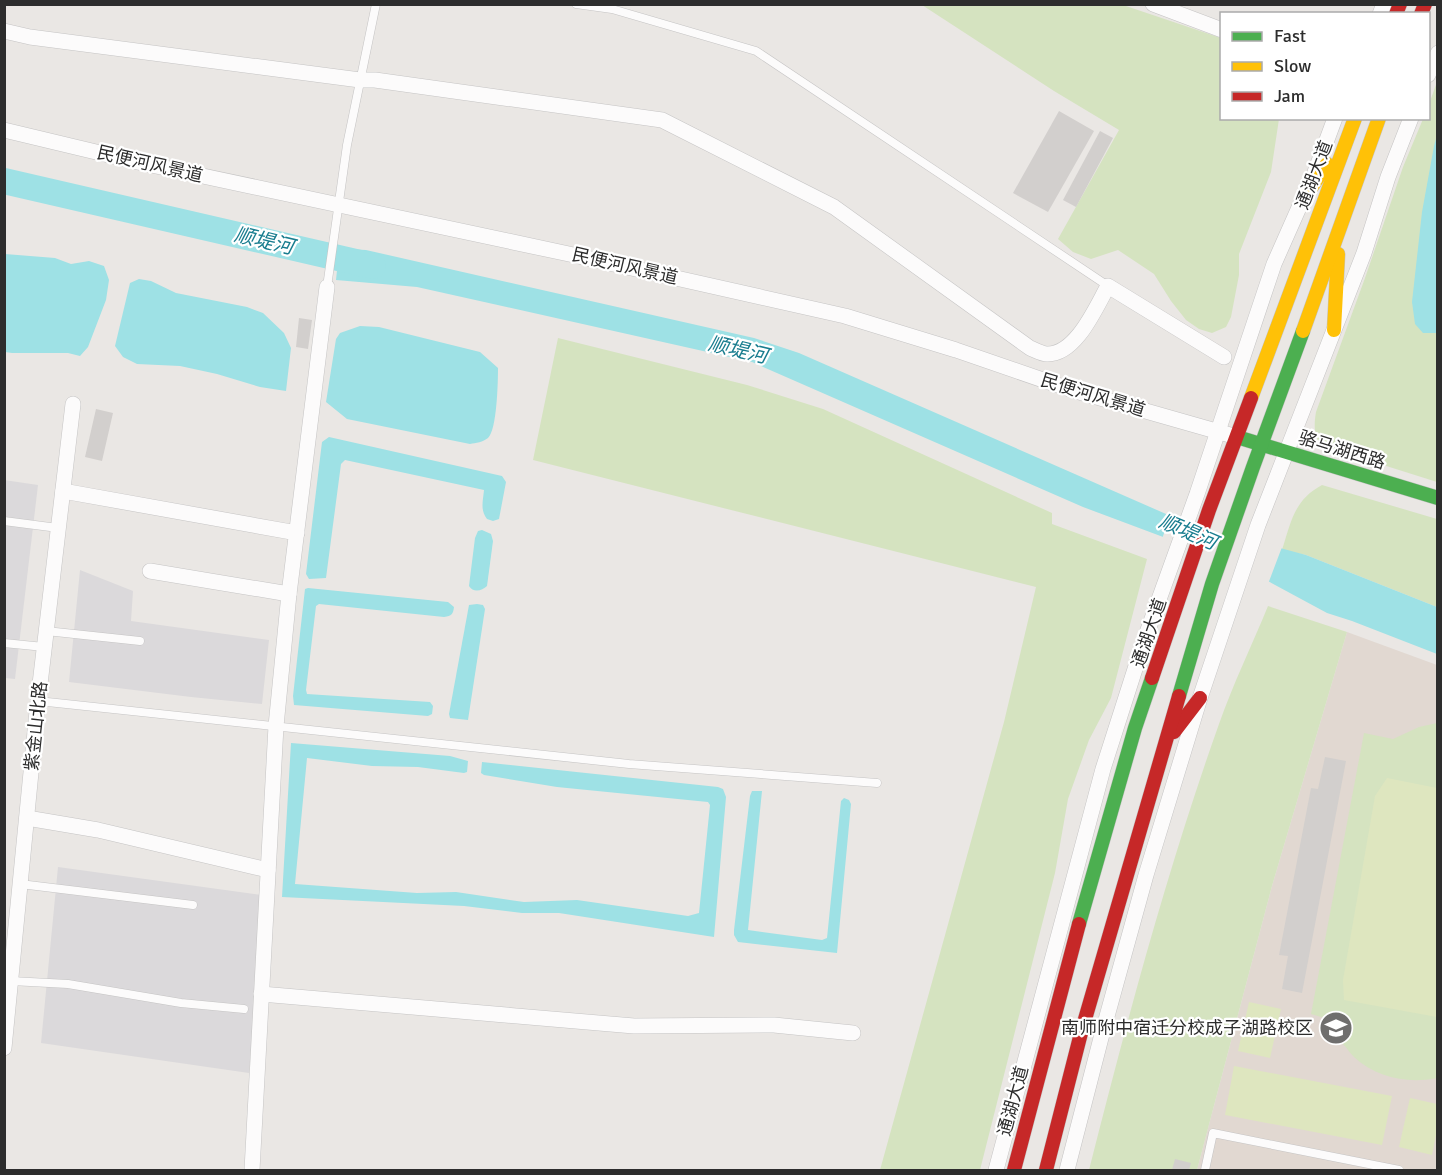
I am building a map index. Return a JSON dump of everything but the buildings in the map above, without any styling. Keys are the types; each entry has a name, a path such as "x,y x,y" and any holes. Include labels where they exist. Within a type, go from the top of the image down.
{"main road":[{"name":"通湖大道","path":"1014,1170 1080,920 1135,728 1209,510 1354,120"},
{"path":"1046,1170 1081,1033 1212,584 1378,120"},
{"path":"1302,201 1346,141"},
{"path":"1334,330 1338,234"},
{"path":"1269,349 1272,355 1283,360 1293,358"},
{"name":"骆马湖西路","path":"1237,436 1437,498"},
{"path":"1165,586 1165,640"},
{"path":"1165,743 1200,698"}],"street":[{"path":"1153,4 1220,30"},
{"path":"4,31 30,37 360,80 375,80 662,120 834,207 1030,348 1047,354 1060,351 1070,345 1082,334 1108,286 1224,357"},
{"path":"1430,70 1437,53"},
{"path":"996,1170 1103,770 1144,641 1197,494 1274,264 1318,165 1333,120"},
{"path":"1067,1170 1146,875 1200,698 1258,525 1364,253 1388,177 1410,120"},
{"name":"民便河风景道","path":"4,130 338,209 558,251 845,316 956,350 1072,390 1237,436"},
{"path":"252,1170 276,726 289,594 327,287"},
{"name":"紫金山北路","path":"4,1048 38,701 73,404"},
{"path":"63,491 297,533"},
{"path":"150,571 289,594"},
{"path":"27,818 98,830 268,870"},
{"path":"261,994 634,1026 774,1025 853,1033"}],"lane":[{"path":"327,287 347,145 376,4"},
{"path":"576,4 612,9 756,51 1108,286"},
{"path":"4,521 58,528"},
{"path":"46,631 140,641"},
{"path":"4,643 44,647"},
{"path":"38,701 629,764 877,783"},
{"path":"20,884 193,905"},
{"path":"11,981 68,984 181,1003 244,1009"},
{"path":"1205,1170 1214,1133 1399,1170"}],"shaded area":[{"path":"4,480 38,485 15,679 5,678"},
{"path":"80,570 133,591 131,621 269,640 262,704 69,682"},
{"name":"南师附中宿迁分校成子湖路校区","path":"1347,632 1437,665 1437,1170 1197,1170 1272,886"},
{"path":"58,867 262,895 249,1073 41,1043"}],"green space":[{"path":"922,5 1123,5 1220,38 1220,120 1279,120 1271,172 1239,254 1239,275 1231,317 1226,327 1212,333 1199,329 1186,320 1154,274 1118,250 1091,259 1073,252 1058,239 1119,130 1054,91"},
{"path":"1437,82 1437,482 1323,446 1317,439 1315,426 1316,412 1403,167 1423,120 1430,120 1430,101"},
{"path":"558,338 747,385 823,409 1052,513 1052,524 1147,559 1111,698 1089,740 1068,799 1055,873 980,1170 880,1170 1004,722 1036,587 533,460"},
{"path":"1322,485 1437,519 1437,607 1306,555 1282,550 1291,521 1299,505"},
{"path":"1268,606 1347,632 1272,886 1197,1170 1089,1170 1133,1001 1182,834 1224,709"},
{"path":"1437,723 1437,1078 1404,1080 1372,1070 1363,1064 1342,1043 1328,1019 1311,1014 1364,733 1393,739 1419,727"},
{"path":"1387,778 1437,788 1437,1017 1344,1000 1343,980 1375,796"},
{"path":"1249,1002 1281,1009 1270,1058 1238,1051"},
{"path":"1234,1066 1392,1096 1382,1145 1225,1115"},
{"path":"1410,1098 1437,1104 1437,1130 1432,1155 1399,1147"}],"water":[{"path":"1437,135 1438,333 1423,333 1415,324 1412,302 1422,212"},
{"path":"366,250 754,338 799,353 1182,521 1306,555 1437,607 1437,654 1327,613 1238,565 1083,507 752,362 417,287 336,280 339,251"},
{"path":"5,254 55,258 71,264 89,261 104,266 109,280 106,300 88,347 80,356 68,353 5,352"},
{"path":"139,279 151,281 176,293 247,307 263,313 284,333 291,348 286,391 260,387 180,366 137,364 123,357 115,346 130,283"},
{"path":"360,326 379,327 480,352 498,368 495,416 488,438 470,444 347,419 326,402 336,339 340,333"},
{"path":"329,437 502,476 506,482 499,519 493,521 485,516 482,505 484,490 345,460 341,464 326,578 309,579 306,574 322,442"},
{"path":"482,530 491,534 493,541 487,586 475,590 469,586 475,538 478,531"},
{"path":"305,589 448,602 454,607 452,614 444,617 319,604 316,606 307,694 430,702 433,706 432,714 428,716 294,705 293,696"},
{"path":"469,605 483,605 485,609 468,720 450,718"},
{"path":"291,743 450,756 468,761 467,772 464,773 307,758 295,884 417,893 456,892 524,902 577,900 688,916 699,913 710,805 708,802 557,787 484,775 481,773 482,762 723,789 726,797 714,937 559,913 522,913 464,906 282,897"},
{"path":"752,791 762,791 748,930 822,940 827,938 841,801 844,798 849,800 851,804 837,953 738,942 734,935"}],"pier":[{"path":"1171,513 1282,547 1268,584 1237,567 1162,539"}],"waterway":[{"name":"顺堤河","path":"4,181 373,266"}],"traffic: fast":[{"path":"1179,696 1212,584 1303,331"},
{"path":"1237,437 1438,498"},
{"path":"1079,924 1135,728 1152,678"}],"traffic: slow":[{"path":"1251,398 1354,120"},
{"path":"1303,331 1378,120"},
{"path":"1302,201 1327,164"},
{"path":"1334,330 1338,254"}],"traffic: jam":[{"path":"1397,12 1400,4"},
{"path":"1422,12 1425,4"},
{"path":"1152,678 1209,510 1251,398"},
{"path":"1046,1170 1081,1033 1179,696"},
{"path":"1174,732 1200,698"},
{"path":"1014,1170 1079,924"}],"place":[{"name":"南师附中宿迁分校成子湖路校区","path":"1336,1028"}]}
